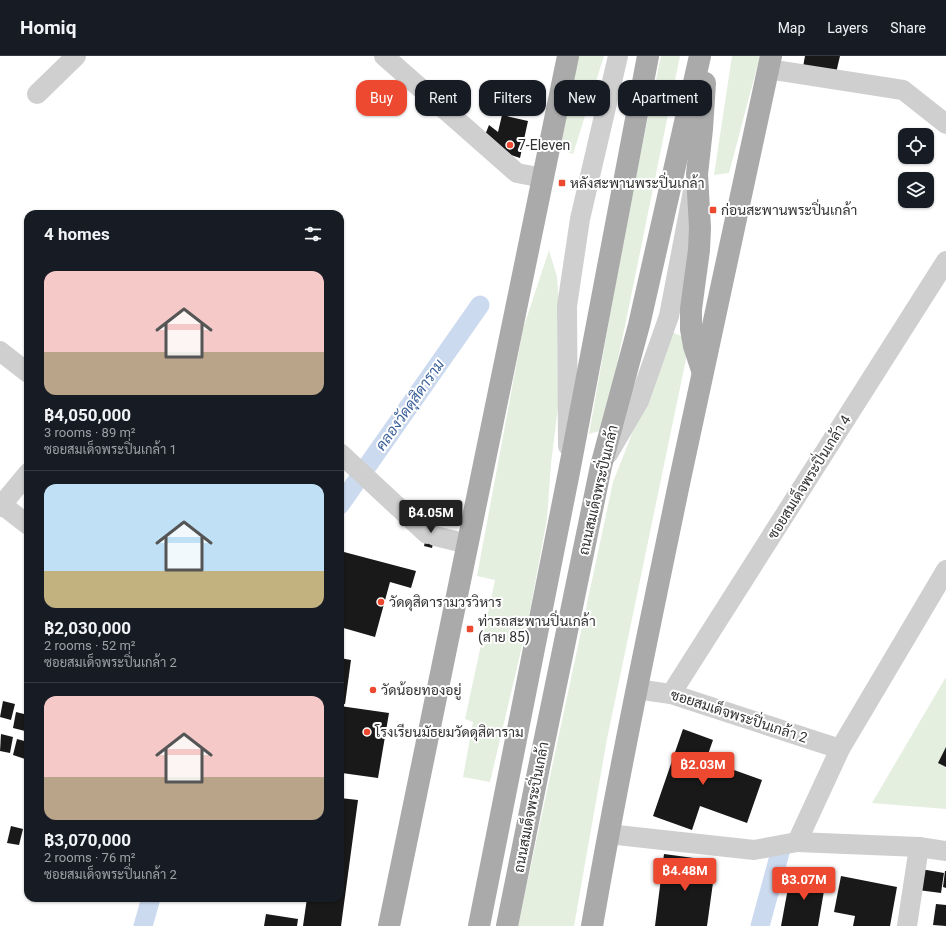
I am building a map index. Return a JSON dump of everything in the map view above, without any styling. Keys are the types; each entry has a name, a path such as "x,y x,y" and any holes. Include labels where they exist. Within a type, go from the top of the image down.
{"main road":[{"path":"388,926 568,56"},
{"name":"ถนนสมเด็จพระปิ่นเกล้า","path":"479,926 569,472 648,56"},
{"name":"ถนนสมเด็จพระปิ่นเกล้า","path":"507,926 601,466 639,325 700,56"},
{"path":"703,374 694,346 691,329 691,310 699,250 700,228 697,174 702,129 706,56"},
{"path":"592,926 636,689 770,62"}],"street":[{"path":"384,56 517,172 543,178"},
{"path":"569,472 567,225 592,109 611,56"},
{"path":"567,306 580,220 618,56"},
{"path":"37,94 73,57"},
{"path":"770,62 903,90 946,124"},
{"path":"601,466 639,401 669,316 697,174"},
{"name":"ซอยสมเด็จพระปิ่นเกล้า 4","path":"672,694 946,261"},
{"path":"0,351 24,370"},
{"path":"346,458 431,535 468,544"},
{"path":"24,478 1,505 24,522"},
{"path":"796,842 840,749 946,570"},
{"name":"ซอยสมเด็จพระปิ่นเกล้า 2","path":"636,689 672,694 840,749"},
{"path":"608,834 754,850 796,842 919,848 946,851"},
{"path":"907,926 919,848"}],"green space":[{"path":"577,56 604,56 596,80 572,80"},
{"path":"661,56 680,56 675,80 656,80"},
{"path":"732,56 760,56 729,173 714,175"},
{"path":"564,116 585,116 573,154 560,149 560,135"},
{"path":"648,116 668,116 603,430 589,434 628,213"},
{"path":"549,250 557,277 559,304 557,324 558,407 551,464 547,519 528,621 490,782 463,777 473,722 465,719 495,580 477,576 523,329"},
{"path":"672,332 690,340 607,739 574,926 518,926 613,482"},
{"path":"946,677 946,809 872,803"}],"building":[{"path":"805,56 840,56 836,73 803,67"},
{"name":"7-Eleven","path":"502,116 528,121 520,158 511,155 485,135 489,125 498,132"},
{"path":"430,521 438,523 432,548 424,546"},
{"path":"344,552 416,571 411,588 390,582 375,637 344,628"},
{"path":"344,659 351,660 344,704"},
{"path":"3,701 15,704 11,720 0,717"},
{"path":"344,707 389,713 378,778 344,773"},
{"path":"16,712 24,714 24,731 13,728"},
{"path":"683,729 713,740 706,760 762,780 747,823 700,806 692,830 653,816"},
{"path":"1,734 13,737 10,753 0,751"},
{"path":"17,739 24,741 24,759 13,755"},
{"path":"946,747 946,767 938,763"},
{"path":"344,798 358,800 341,926 303,926 306,902 344,902"},
{"path":"11,826 23,829 19,845 7,843"},
{"path":"664,854 716,861 707,926 655,926"},
{"path":"921,869 944,873 941,893 918,890"},
{"path":"946,871 946,888 943,887"},
{"path":"791,872 826,879 818,926 781,926"},
{"path":"841,876 897,887 890,926 853,926 855,916 834,912"},
{"path":"936,904 946,905 946,926 933,925"},
{"path":"266,914 298,919 297,926 264,926"}],"waterway":[{"name":"คลองวัดดุสิดาราม","path":"344,499 480,305"},
{"path":"760,926 781,849"},
{"name":"คลองวัดดุสิดาราม","path":"143,926 150,902"}],"place":[{"name":"7-Eleven","path":"510,145"},
{"name":"หลังสะพานพระปิ่นเกล้า","path":"562,183"},
{"name":"ก่อนสะพานพระปิ่นเกล้า","path":"713,210"},
{"name":"วัดดุสิดารามวรวิหาร","path":"381,602"},
{"name":"ท่ารถสะพานปิ่นเกล้า (สาย 85)","path":"470,629"},
{"name":"วัดน้อยทองอยู่","path":"373,690"},
{"name":"โรงเรียนมัธยมวัดดุสิตาราม","path":"367,732"}]}
